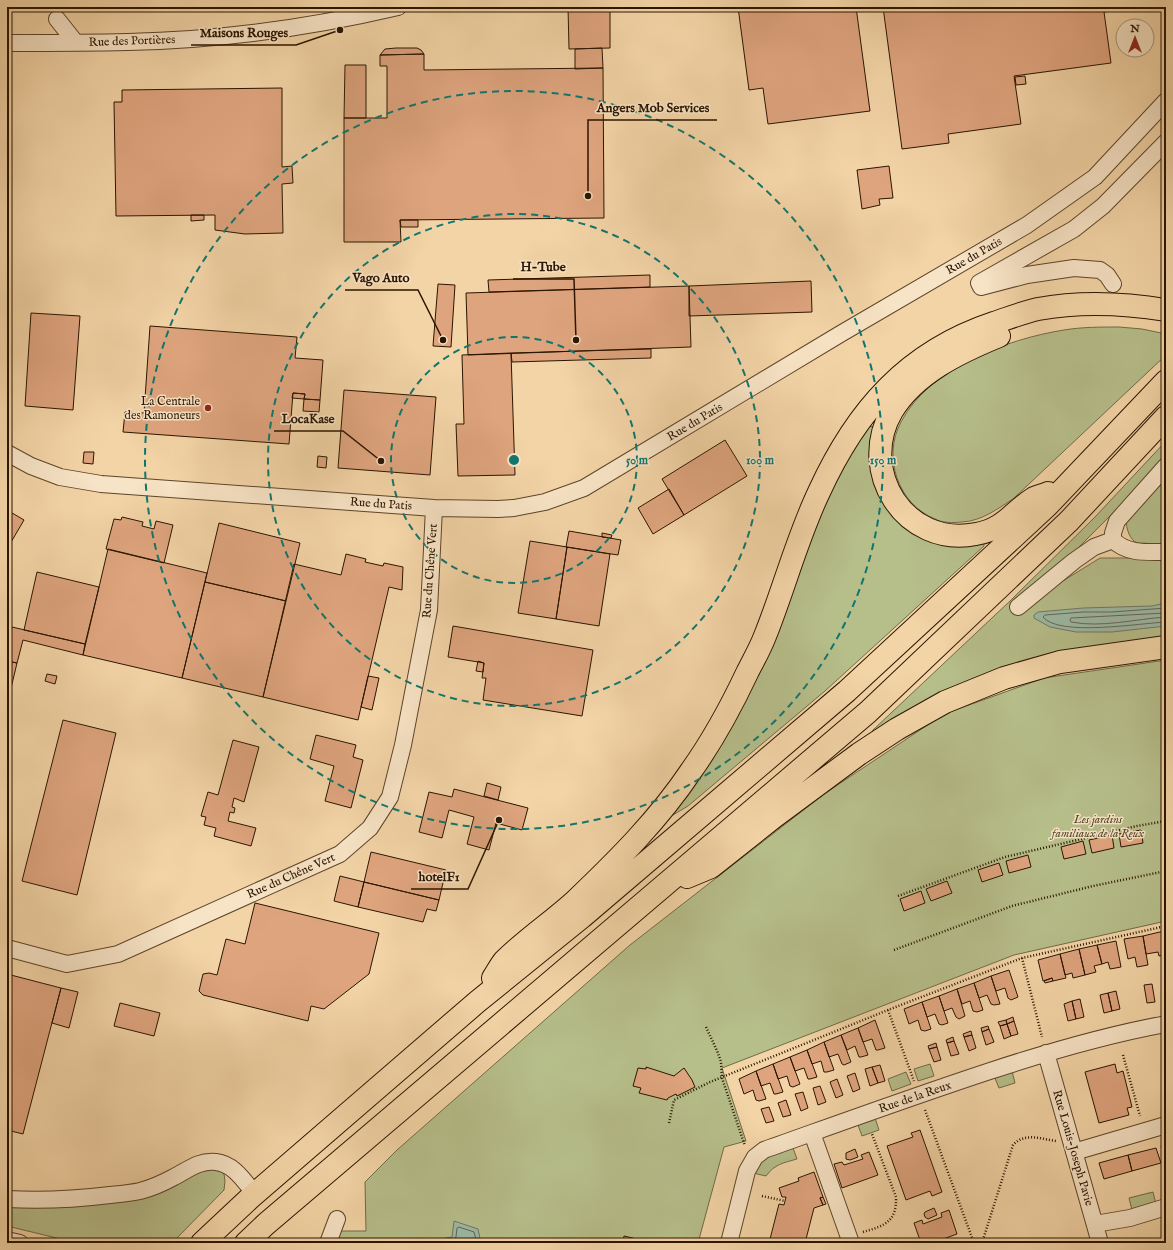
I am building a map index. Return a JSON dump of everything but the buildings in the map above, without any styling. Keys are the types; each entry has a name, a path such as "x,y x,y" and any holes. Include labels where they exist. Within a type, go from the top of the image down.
{"highway":[{"path":"477,1002 503,962 574,902 626,850 675,796 708,747 739,691 765,638 818,493 839,452 852,431 867,410 884,392 902,374 920,360 960,336 980,327 1036,310 1063,305 1102,304 1129,305 1166,310"},
{"path":"1066,486 1034,498 1003,523 985,532 962,536 938,533 914,521 904,512 891,495 883,476 880,463 880,449 886,423 892,410 909,390 933,370 979,344 1002,334 1027,327 1077,319 1134,319 1166,325"},
{"path":"202,1243 255,1194 477,1002 582,917 847,692 1047,506 1166,381"},
{"path":"246,1243 266,1224 868,712 1069,521 1166,417"},
{"path":"660,889 711,867 774,817 859,754 897,729 945,702 1004,678 1060,662 1166,647"}],"street":[{"name":"Rue des Portières","path":"7,43 128,42 176,40 254,33 317,24 398,7"},
{"path":"57,19 76,43"},
{"name":"Rue du Patis","path":"7,453 31,466 60,477 101,484 434,508 514,508 544,502 584,488 842,333 1027,225 1095,177 1163,108"},
{"path":"1113,284 1108,275 1100,270 1074,268 1026,275 981,287 979,283 1074,229 1103,206 1166,142"},
{"path":"1166,466 1117,521 1113,533 1113,540 1120,546 1132,551 1166,552"},
{"name":"Rue du Chêne Vert","path":"7,948 67,964 118,954 340,854 370,828 390,797 403,745 429,610 434,508"},
{"path":"1018,607 1074,561 1094,548 1113,540"},
{"name":"Rue de la Reux","path":"755,1157 764,1150 919,1094 1046,1053 1098,1039 1166,1024"},
{"name":"Rue Louis-Joseph Pavie","path":"1046,1053 1100,1243"},
{"path":"1073,1148 1166,1125"},
{"path":"812,1133 849,1240"},
{"path":"729,1243 747,1171 755,1157"},
{"path":"7,1200 95,1197 139,1191 156,1186 196,1164 206,1162 217,1162 227,1165 236,1171 255,1194"},
{"path":"1095,1224 1130,1218 1166,1207"},
{"path":"328,1243 337,1220"},
{"path":"7,1240 20,1243"}],"path":[{"path":"898,896 1005,856 1137,826 1166,821"},
{"path":"894,950 1012,906 1100,884 1166,871"},
{"path":"668,1123 674,1100 722,1078 888,1010 1022,958 1166,926"},
{"path":"1022,958 1046,1053"},
{"path":"888,1010 914,1080"},
{"path":"706,1027 721,1062 722,1078 744,1144 755,1157"},
{"path":"1123,1055 1140,1118"},
{"path":"926,1114 974,1243"},
{"path":"849,1240 885,1224 895,1213 896,1197 872,1134"},
{"path":"982,1243 1011,1149 1017,1141 1021,1138 1030,1137 1073,1148"},
{"path":"762,1196 784,1201"}],"green space":[{"path":"1119,327 1142,329 1166,334 1166,355 1013,499 983,517 955,523 935,519 922,512 911,502 903,491 897,478 893,450 895,436 901,422 914,403 930,386 972,359 1018,341 1042,334 1071,329"},
{"path":"877,426 889,511 984,543 984,546 825,691 688,806 673,815 822,500 867,427"},
{"path":"1166,441 1166,460 1059,567 1050,589 1100,558 1166,558 1166,639 1110,646 874,734 872,732 1010,601 1095,517"},
{"path":"1166,472 1166,548 1145,546 1134,541 1128,531 1126,522"},
{"name":"Les jardins familiaux de la Reux","path":"1166,660 1166,921 1014,955 722,1068 746,1141 724,1147 698,1243 338,1243 339,1231 366,1231 365,1182 397,1150 630,945 824,794 944,714 1044,678"},
{"path":"930,1064 934,1076 918,1081 914,1069"},
{"path":"1012,1071 1015,1083 999,1088 994,1076"},
{"path":"906,1072 911,1084 892,1091 888,1079"},
{"path":"875,1118 879,1130 862,1136 858,1125"},
{"path":"793,1148 797,1159 776,1166 766,1176 753,1173 760,1162 768,1156"},
{"path":"208,1169 218,1169 224,1174 224,1190 172,1243 77,1243 7,1226 7,1203 148,1195"},
{"path":"1153,1192 1156,1204 1132,1210 1129,1198"}],"water":[{"path":"1166,604 1166,626 1112,632 1076,632 1050,627 1034,618 1034,615 1038,612 1083,608 1152,606"},
{"path":"454,1221 478,1229 481,1243 418,1243 452,1237"}],"place":[{"name":"Maisons Rouges","path":"340,30"},
{"name":"Angers Mob Services","path":"588,196"},
{"name":"Vago Auto","path":"443,340"},
{"name":"H-Tube","path":"576,340"},
{"name":"La Centrale des Ramoneurs","path":"208,408"},
{"name":"LocaKase","path":"381,461"},
{"name":"hotelF1","path":"499,820"}]}
